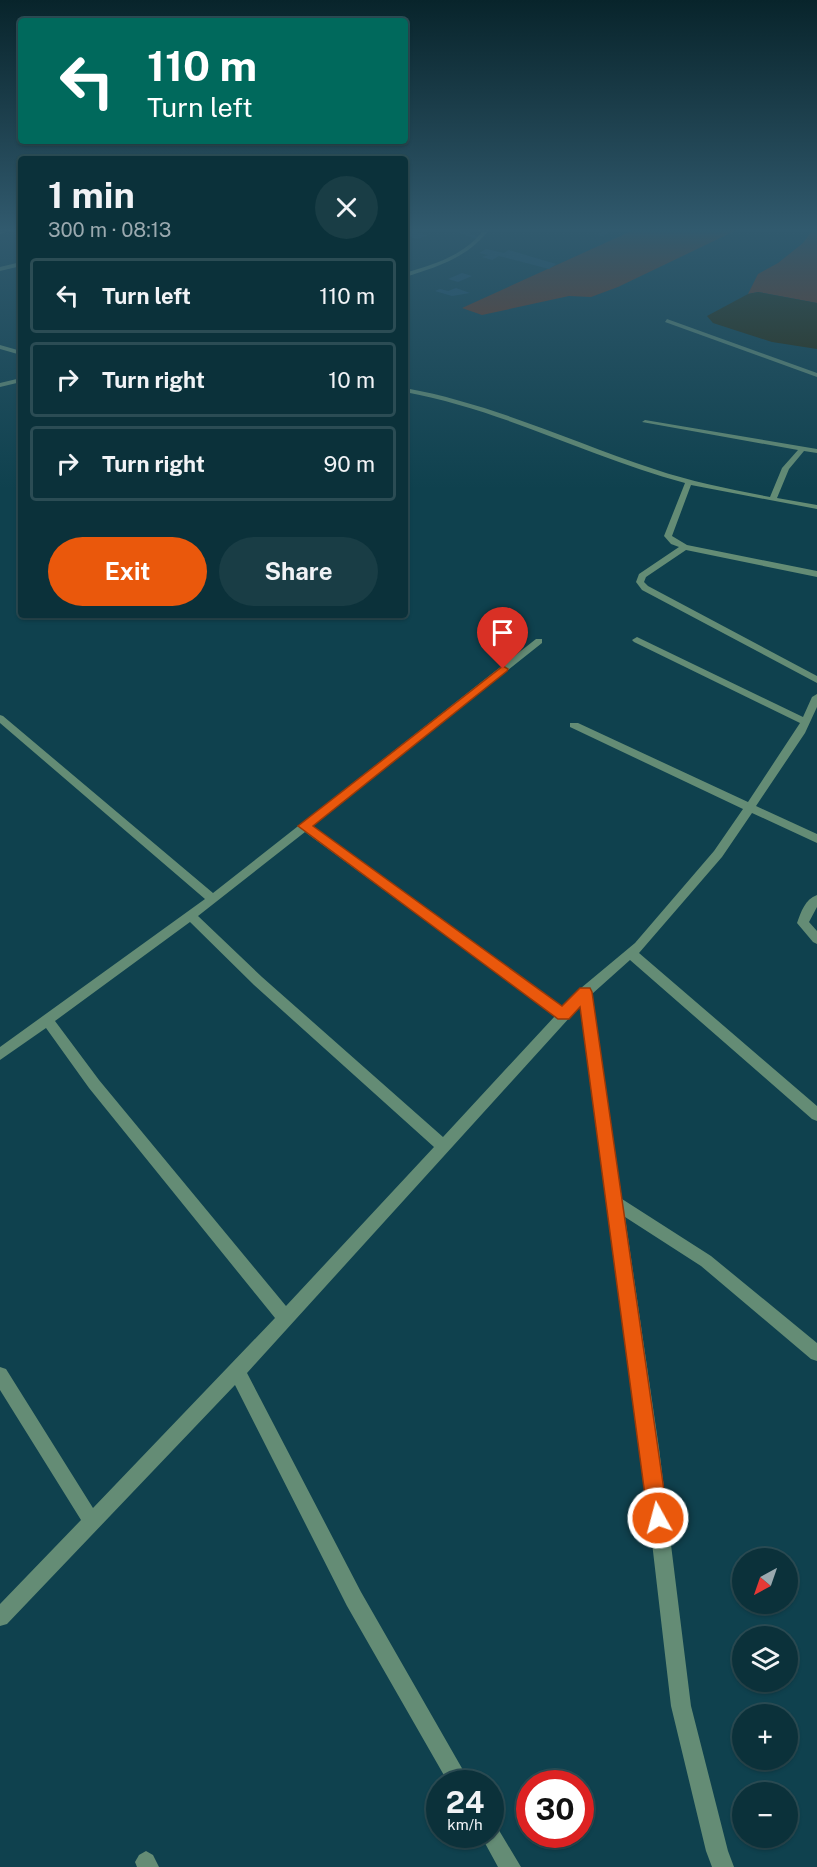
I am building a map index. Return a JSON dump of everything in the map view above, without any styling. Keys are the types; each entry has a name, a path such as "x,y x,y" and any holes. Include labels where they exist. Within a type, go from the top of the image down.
{"street":[{"path":"666,321 817,375"},
{"path":"0,347 18,352"},
{"path":"0,385 18,381"},
{"path":"408,390 441,396 501,414 652,471 689,481 817,507"},
{"path":"645,422 817,451"},
{"path":"773,498 786,468 803,448"},
{"path":"689,481 668,536 685,547 817,574"},
{"path":"685,547 642,576 640,582 645,588 817,681"},
{"path":"0,1054 213,898 539,640"},
{"path":"637,640 805,722"},
{"path":"0,1617 237,1371 563,1015 585,992 630,953 718,854 752,807 817,699"},
{"path":"0,718 213,898"},
{"path":"574,725 817,839"},
{"path":"304,826 563,1015"},
{"path":"817,899 808,909 803,923 817,939"},
{"path":"190,915 258,981 443,1146"},
{"path":"630,953 817,1116"},
{"path":"585,992 650,1448 681,1706 723,1867"},
{"path":"47,1020 93,1084 285,1318"},
{"path":"615,1203 706,1260 817,1353"},
{"path":"237,1371 354,1599 453,1770"},
{"path":"0,1375 92,1522"},
{"path":"498,1848 510,1867"}],"shaded area":[{"path":"817,315 817,349 772,342 713,323 707,316"}],"route":[{"path":"503,669 304,826 563,1015 585,992 658,1518"}]}
